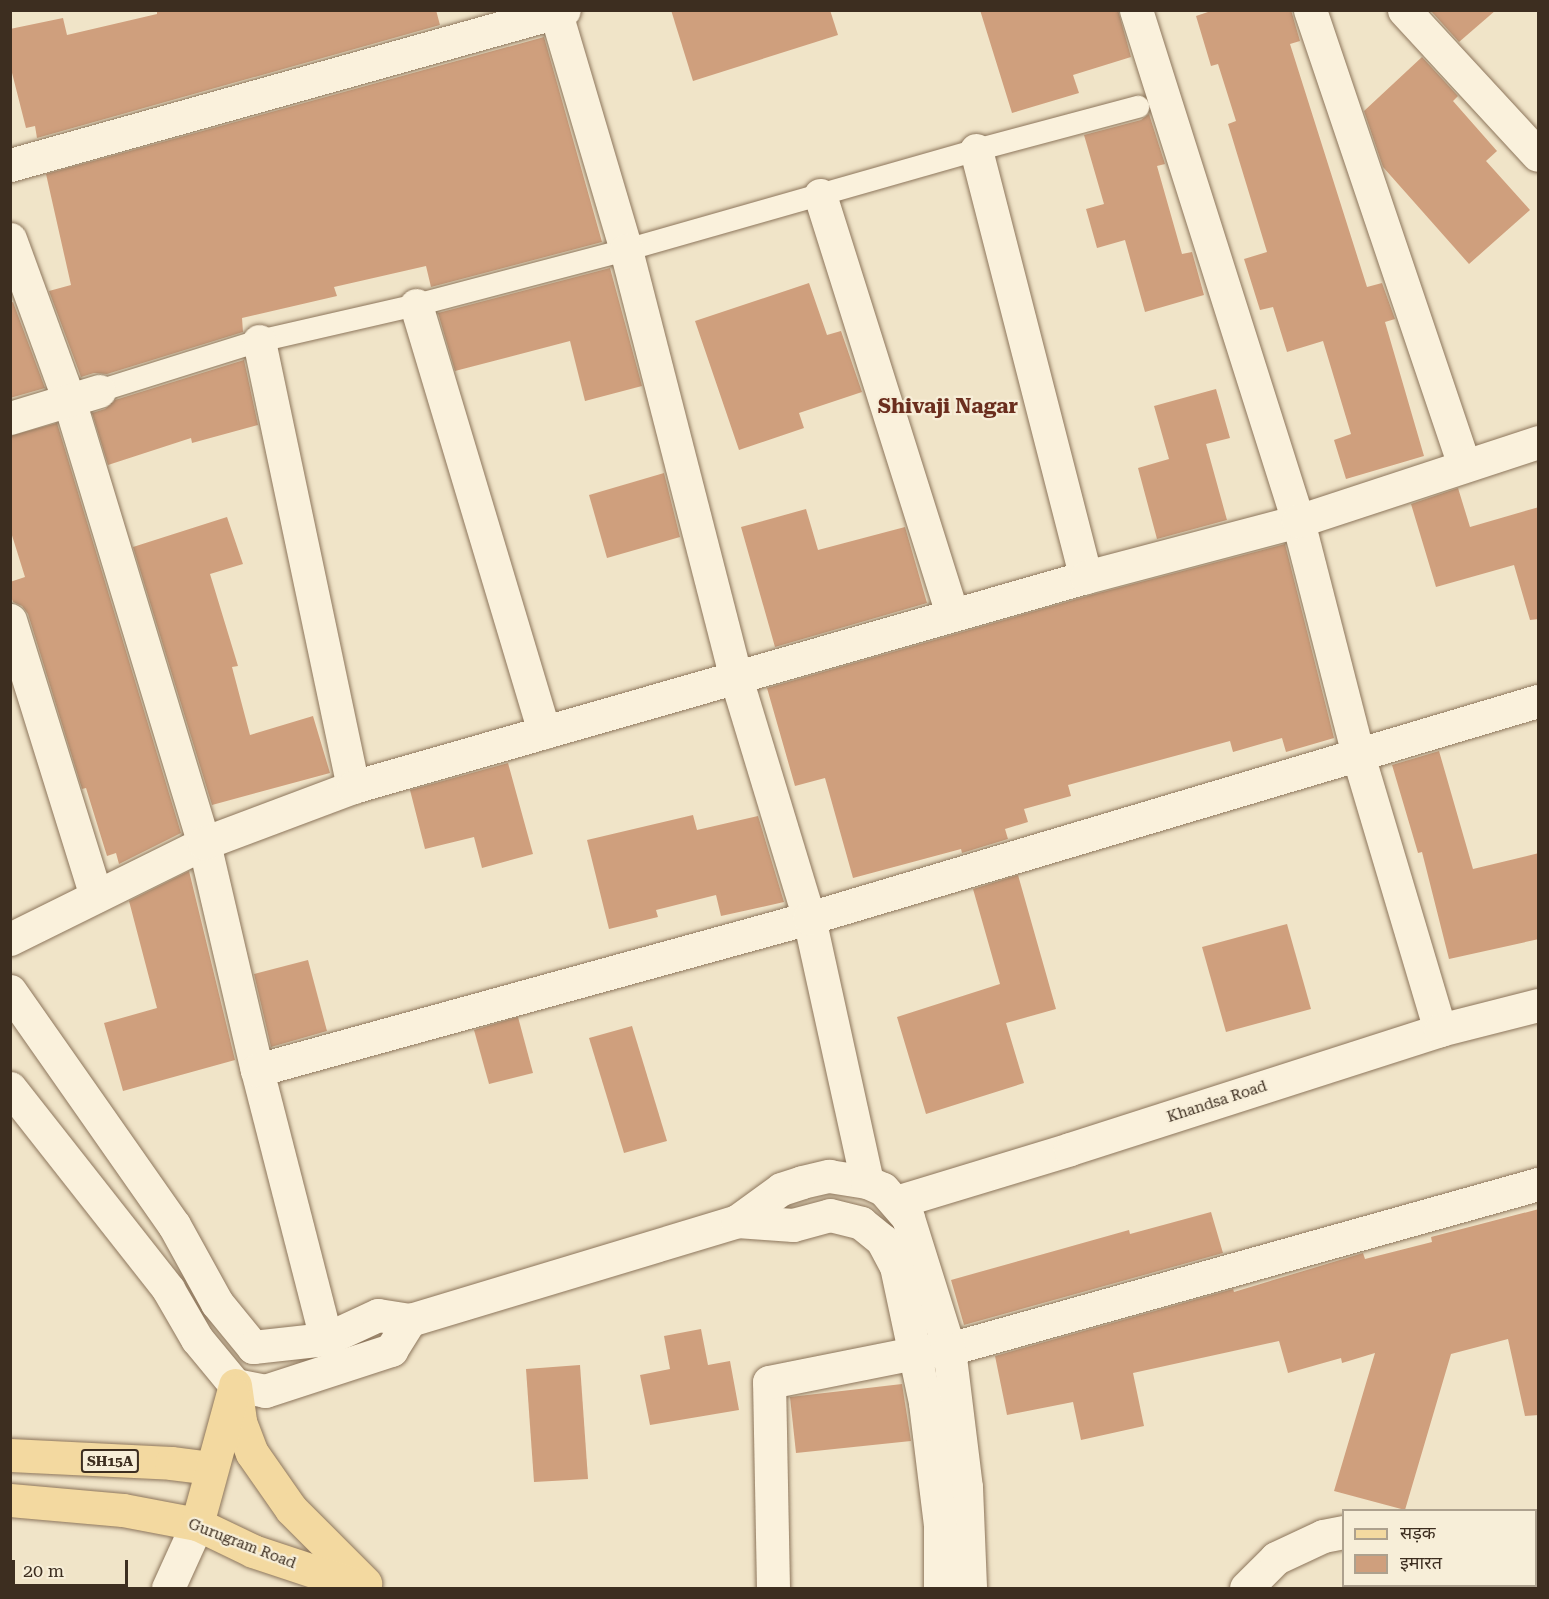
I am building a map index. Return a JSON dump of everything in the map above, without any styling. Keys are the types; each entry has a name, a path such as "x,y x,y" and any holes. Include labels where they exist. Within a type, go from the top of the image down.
{"main road":[{"path":"197,1524 210,1468 235,1385"},
{"path":"235,1385 240,1422 252,1453 291,1509 371,1588"},
{"name":"SH15A","path":"10,1455 171,1463 210,1468"},
{"name":"Gurugram Road","path":"10,1500 123,1510 197,1524 253,1551 364,1588"}],"street":[{"path":"1136,10 1151,104 1298,521 1358,755 1440,1030"},
{"path":"1310,10 1464,466"},
{"path":"1404,10 1539,155"},
{"path":"10,165 558,11 626,250 736,678 809,918 867,1182"},
{"path":"976,150 1086,577"},
{"path":"820,195 952,615"},
{"path":"10,238 84,395 204,843 257,1070 326,1339"},
{"path":"416,305 544,732"},
{"path":"259,341 353,788"},
{"path":"10,418 84,395"},
{"path":"10,939 204,843 353,788 1086,577 1298,521 1539,442"},
{"path":"10,620 96,896"},
{"path":"257,1070 809,918 1539,701"},
{"path":"10,991 174,1225 217,1303 253,1347 326,1339 378,1315 410,1320 737,1221 781,1188 802,1182 829,1176 867,1182 883,1189 908,1218 949,1349 966,1487 970,1588"},
{"name":"Khandsa Road","path":"896,1202 1070,1149 1440,1030 1539,1005"},
{"path":"10,1089 168,1289 197,1339 235,1385 265,1391 391,1350 410,1320"},
{"path":"773,1588 769,1383 914,1353 949,1349 1539,1184"},
{"path":"737,1221 793,1225 830,1215 861,1223 882,1240 896,1266 925,1403 940,1525 940,1588"},
{"path":"168,1588 197,1524"},
{"path":"1246,1588 1276,1558 1323,1536 1342,1532"}],"lane":[{"path":"84,395 259,341 416,305 626,250 976,150 1151,104"}],"building":[{"path":"157,10 436,10 440,25 37,138 35,126 26,128 10,65 10,29 63,18 67,35 157,14"},
{"path":"671,10 830,10 838,35 693,81"},
{"path":"980,10 1118,10 1131,57 1073,75 1079,93 1012,113"},
{"path":"1214,10 1291,10 1300,41 1290,44 1367,287 1382,283 1395,319 1385,322 1424,456 1346,479 1334,440 1351,434 1323,341 1287,352 1273,307 1260,310 1244,259 1267,252 1228,124 1236,121 1218,64 1211,66 1196,16"},
{"path":"1430,10 1496,10 1459,42"},
{"path":"544,37 602,242 431,287 426,266 334,287 337,296 242,318 243,332 107,374 94,373 81,377 49,291 71,285 46,174"},
{"path":"1422,57 1458,96 1453,101 1497,151 1486,161 1530,210 1469,264 1383,167 1364,111"},
{"path":"1149,114 1165,164 1157,166 1182,254 1192,252 1204,295 1145,312 1125,240 1097,248 1086,209 1104,204 1084,135 1141,120"},
{"path":"610,268 642,386 585,401 570,341 455,371 438,313"},
{"path":"809,283 827,335 841,331 862,392 799,413 804,428 739,450 695,321"},
{"path":"13,302 45,388 10,398 10,303"},
{"path":"244,360 258,425 192,443 191,438 108,465 92,413 105,409 115,400"},
{"path":"1216,389 1230,438 1206,444 1227,520 1157,539 1138,468 1169,459 1154,406"},
{"path":"57,423 181,833 119,864 116,853 107,856 86,788 82,789 28,614 22,606 13,602 10,594 10,582 25,577 10,529 10,436"},
{"path":"664,473 680,537 607,558 589,495"},
{"path":"1458,488 1470,527 1539,507 1539,619 1530,620 1514,565 1436,587 1411,504"},
{"path":"806,509 818,550 905,527 927,603 775,647 741,527"},
{"path":"227,517 243,564 210,574 238,666 232,667 250,735 313,716 330,773 212,805 133,547"},
{"path":"1285,544 1334,738 1286,752 1282,738 1233,752 1230,741 1068,785 1071,796 1024,809 1028,822 1005,829 1008,839 962,853 961,849 853,878 825,778 795,786 767,688 1091,595"},
{"path":"1439,751 1473,869 1539,853 1539,939 1449,959 1422,852 1418,853 1392,765"},
{"path":"508,763 533,854 482,868 474,837 425,849 410,790"},
{"path":"693,815 697,830 758,816 784,902 721,916 716,895 656,910 658,917 609,929 587,840"},
{"path":"189,871 235,1060 123,1091 104,1023 157,1008 129,901"},
{"path":"1018,875 1056,1009 1006,1023 1024,1083 926,1114 897,1017 1000,984 973,889"},
{"path":"1287,924 1311,1009 1226,1032 1202,947"},
{"path":"308,960 327,1031 271,1047 254,974"},
{"path":"518,1017 533,1073 489,1084 474,1030"},
{"path":"632,1026 667,1141 624,1153 589,1038"},
{"path":"1539,1209 1539,1415 1525,1416 1508,1339 1451,1354 1405,1509 1334,1491 1375,1353 1342,1363 1341,1358 1288,1373 1279,1341 1133,1373 1144,1426 1081,1440 1073,1402 1007,1415 995,1356 1233,1289 1234,1292 1363,1253 1365,1259 1432,1242 1431,1237"},
{"path":"1211,1212 1223,1253 964,1325 951,1280 1129,1230 1130,1234"},
{"path":"701,1329 708,1365 730,1361 739,1410 650,1425 640,1375 670,1369 664,1336"},
{"path":"580,1365 588,1479 534,1482 526,1369"},
{"path":"902,1384 911,1441 796,1453 790,1397"}],"district":[{"name":"Shivaji Nagar","path":"948,406"}]}
